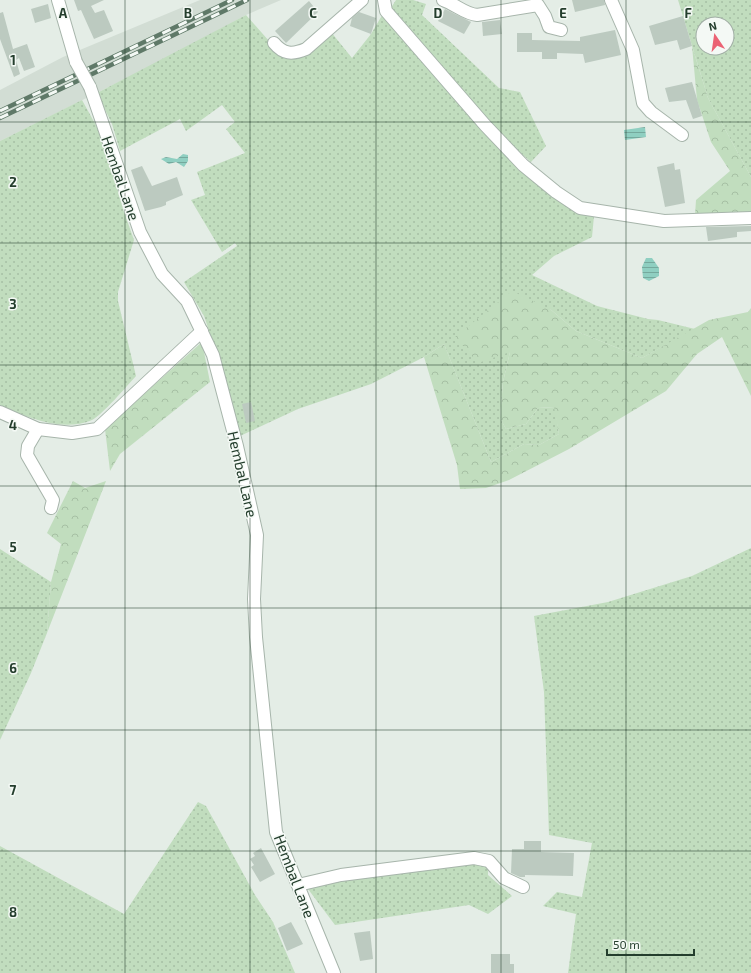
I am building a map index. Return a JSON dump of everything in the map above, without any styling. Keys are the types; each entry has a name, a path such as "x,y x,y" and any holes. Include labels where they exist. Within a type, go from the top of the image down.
{"street":[{"name":"Hembal Lane","path":"58,0 76,62 90,87 140,232 162,274 186,301 213,355 237,446 257,535 254,599 256,637 276,832 334,973"},
{"path":"274,43 280,50 286,52 296,54 306,50 362,0"},
{"path":"384,0 386,11 485,125 523,165 556,192 580,208 664,221 751,218"},
{"path":"443,0 455,4 469,14 477,15 538,5 545,16 549,27 561,30"},
{"path":"611,0 626,31 633,50 642,103 651,112 682,135"},
{"path":"0,412 38,429 72,433 97,429 202,331"},
{"path":"38,429 28,446 27,455 53,500 50,508"},
{"path":"298,885 341,875 474,858 489,861 504,878 524,887"}],"shaded area":[{"path":"200,0 281,0 246,15 169,57 0,141 0,90 63,57"}],"green space":[{"path":"396,0 413,0 426,4 422,15 499,88 520,92 546,146 531,162 497,133 389,11"},
{"path":"678,0 751,0 751,177 708,98 695,56 735,56 735,16 695,16 695,56"},
{"path":"384,12 531,172 530,179 561,202 594,216 592,237 554,256 532,275 597,306 695,329 642,358 576,331 550,309 510,352 503,382 500,418 506,429 526,424 538,408 555,407 559,434 539,445 524,444 491,462 444,344 424,357 371,384 298,409 240,436 218,357 204,316 184,282 237,246 235,243 222,252 191,200 205,195 197,172 245,153 226,129 235,122 222,105 186,131 180,119 120,151 112,124 97,93 246,15 285,59 302,56 331,32 352,58 371,34"},
{"path":"692,46 708,98 751,177 751,213 695,215 696,200 730,171 711,142 697,100"},
{"path":"82,100 103,138 123,209 134,240 118,292 118,301 136,376 108,407 92,420 81,424 69,425 45,422 0,405 0,141"},
{"path":"512,291 550,309 576,331 642,358 709,320 748,312 751,308 751,396 722,337 697,354 666,391 569,449 509,480 486,488 460,489 457,465 424,357 444,344 491,462 524,444 539,445 559,434 554,407 538,408 526,424 506,429 500,418 503,382 510,352 478,363 455,337"},
{"path":"202,342 210,382 120,454 110,471 105,429"},
{"path":"73,481 85,488 106,481 47,633 51,582 61,544 47,533"},
{"path":"751,548 751,973 568,973 576,914 543,906 557,892 582,897 592,843 549,835 544,692 534,616 608,602 692,576"},
{"path":"0,549 51,582 47,633 31,673 0,740"},
{"path":"198,802 206,806 255,895 273,922 295,973 0,973 0,846 124,914"},
{"path":"473,863 488,866 488,875 512,896 488,914 469,905 335,925 308,889 347,880"}],"water":[{"path":"645,127 646,137 625,140 624,130"},
{"path":"183,154 188,155 188,161 184,167 176,162 169,164 161,159 166,157 177,159"},
{"path":"646,258 652,258 659,268 659,276 649,281 643,278 642,267"}],"building":[{"path":"74,0 104,0 91,6 95,13 104,10 113,31 94,39 81,10 78,11"},
{"path":"572,0 604,0 605,5 575,12"},
{"path":"309,1 318,12 286,43 275,31"},
{"path":"48,4 51,18 35,23 31,9"},
{"path":"445,9 471,22 464,34 438,21"},
{"path":"3,12 13,49 27,44 35,67 24,71 19,58 16,60 20,74 14,77 0,39 0,13"},
{"path":"359,12 376,18 371,34 350,26 352,18"},
{"path":"683,16 692,46 680,50 677,40 655,45 649,26"},
{"path":"500,20 502,34 483,36 482,22"},
{"path":"615,30 621,55 585,63 583,54 557,53 557,59 542,59 542,52 517,52 517,33 532,33 532,40 580,41 580,37"},
{"path":"692,82 702,116 693,119 686,100 669,102 665,88"},
{"path":"674,163 675,170 680,169 685,203 665,207 657,167"},
{"path":"142,166 152,186 177,177 183,195 166,202 166,205 145,211 131,170"},
{"path":"751,226 751,231 737,232 737,237 708,241 706,227"},
{"path":"251,402 255,421 246,423 242,404"},
{"path":"524,841 541,841 541,852 574,853 573,876 525,875 525,877 520,877 511,873 512,849 524,849"},
{"path":"261,848 275,874 260,882 251,867 254,865 250,859 255,856 253,853"},
{"path":"291,922 303,944 287,951 278,928"},
{"path":"370,931 373,959 360,961 354,933"},
{"path":"491,954 510,954 510,964 514,964 514,973 491,973"}],"railway":[{"path":"0,111 232,0"},
{"path":"0,118 247,0"}]}
